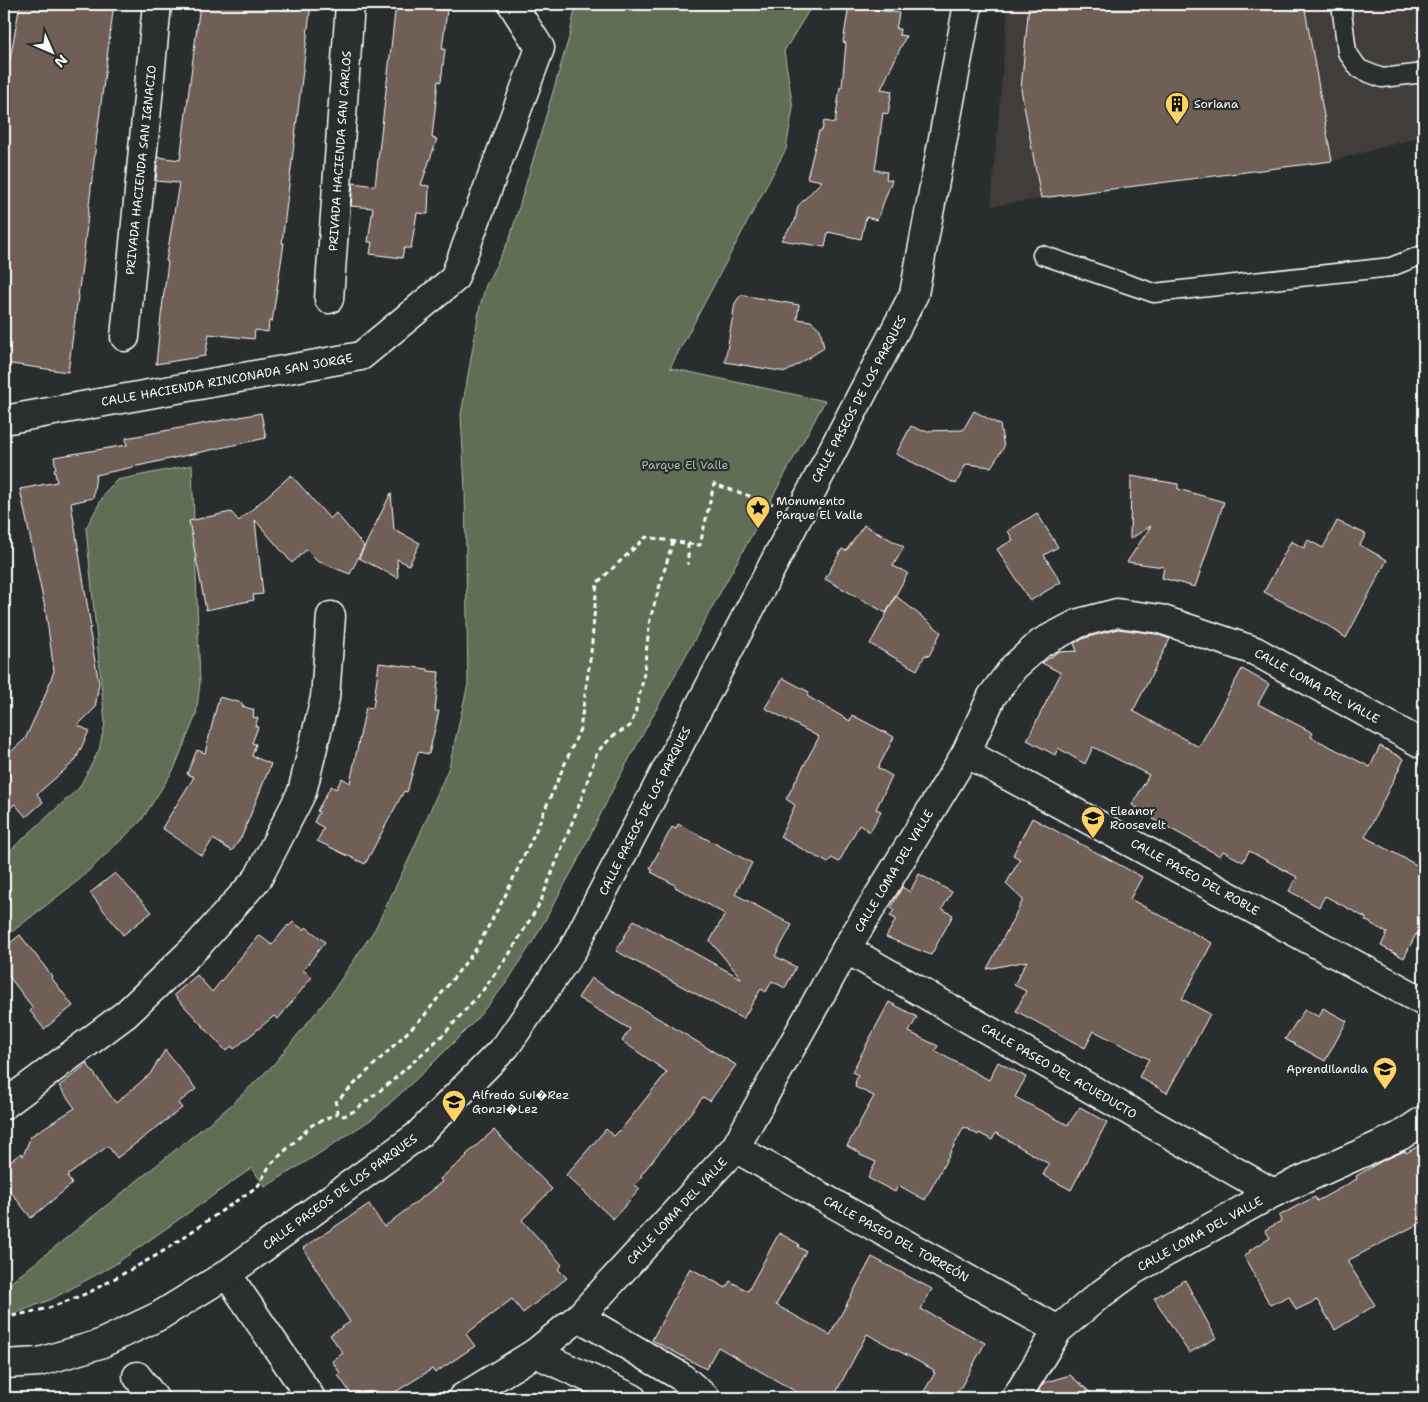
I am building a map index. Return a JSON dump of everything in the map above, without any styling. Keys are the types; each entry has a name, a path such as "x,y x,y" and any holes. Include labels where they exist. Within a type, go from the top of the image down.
{"street":[{"name":"PRIVADA HACIENDA SAN IGNACIO","path":"125,337 157,4"},
{"name":"PRIVADA HACIENDA SAN CARLOS","path":"329,299 350,4"},
{"name":"CALLE HACIENDA RINCONADA SAN JORGE","path":"4,420 361,356 454,279 540,48 512,4"},
{"name":"CALLE PASEOS DE LOS PARQUES","path":"4,1364 39,1362 100,1344 159,1316 228,1274 417,1136 506,1046 573,949 914,294 968,4"},
{"name":"CALLE LOMA DEL VALLE","path":"462,1398 535,1353 579,1317 734,1148 846,950 966,753 992,696 1014,667 1041,643 1079,623 1117,613 1160,619 1255,651 1424,745"},
{"path":"4,1106 126,1014 198,945 258,878 302,792 325,698 331,616"},
{"name":"CALLE PASEO DEL ROBLE","path":"966,753 1424,1002"},
{"name":"CALLE PASEO DEL ACUEDUCTO","path":"846,950 1273,1193"},
{"name":"CALLE LOMA DEL VALLE","path":"1016,1398 1058,1330 1097,1297 1134,1270 1273,1193 1400,1136 1424,1120"},
{"name":"CALLE PASEO DEL TORREÓN","path":"734,1148 1058,1330"},
{"path":"228,1274 311,1398"},
{"path":"579,1317 680,1376 706,1398"},
{"path":"535,1353 632,1398"},
{"path":"137,1376 154,1398"}],"lane":[{"path":"1341,4 1347,52 1359,69 1382,78 1424,73"},
{"path":"1042,255 1154,293 1391,267 1424,254"}],"path":[{"path":"673,541 650,619 643,680 635,714 630,726 613,736 597,752 581,800 540,903 483,990 445,1033 391,1082 354,1111 344,1116 338,1113 335,1108 336,1102 424,1016 476,949 505,896 580,729 591,653 596,583 646,537 673,541 688,544 700,545 714,484 799,513"},
{"path":"688,544 688,565"},
{"path":"4,1318 50,1308 88,1293 159,1254 258,1186 270,1164 312,1125 338,1113"}],"shaded area":[{"name":"Soriana","path":"1008,4 1424,4 1424,136 1332,161 991,206"}],"green space":[{"name":"Parque El Valle","path":"576,4 813,4 784,51 793,108 786,149 670,368 825,401 616,783 577,862 535,938 507,982 475,1021 375,1117 312,1158 265,1187 252,1168 114,1265 52,1299 4,1318 4,1288 230,1106 273,1065 331,994 375,929 409,859 449,767 468,684 465,489 461,415 480,306 486,285 510,238 570,34"},
{"path":"192,465 200,683 196,715 174,769 141,821 80,879 4,938 4,856 79,788 99,750 105,723 86,528 106,491 117,480"}],"building":[{"path":"20,4 114,4 68,372 4,363 4,92 7,65 9,65"},
{"path":"200,4 311,4 282,243 284,243 272,322 269,321 268,332 255,330 254,339 209,334 205,356 156,364 168,262 166,261 179,183 156,181 158,157 180,160"},
{"path":"396,4 447,10 442,49 445,49 441,82 438,81 432,138 437,139 421,185 429,186 428,214 417,213 411,248 404,248 402,258 370,254 372,242 368,242 373,208 351,206 353,183 375,186"},
{"name":"Soriana","path":"1029,4 1304,4 1332,161 1041,198 1021,89"},
{"path":"849,6 899,13 896,29 900,29 899,35 906,36 881,89 892,91 888,114 883,113 875,170 887,172 886,179 892,180 877,220 866,217 861,239 828,232 825,247 781,240 795,221 798,206 822,181 807,178 819,131 822,131 824,121 835,123 840,87 842,87 846,43 843,42"},
{"path":"741,295 799,305 797,319 811,321 820,329 824,348 786,372 725,362 735,303"},
{"path":"974,411 1000,425 1004,447 991,467 966,464 956,484 896,454 911,426 923,431 963,430"},
{"path":"261,413 266,438 96,475 93,498 71,503 99,683 95,708 78,725 89,731 75,761 37,794 43,802 26,817 15,804 4,813 4,758 25,739 54,671 46,613 20,489 57,482 54,457 127,445 126,438"},
{"path":"291,475 330,519 336,513 364,546 350,574 317,561 306,550 292,563 255,520 263,594 253,595 254,600 206,610 189,521 231,512 239,521"},
{"path":"1131,476 1178,484 1178,489 1224,502 1195,587 1162,578 1164,567 1127,562 1151,526 1130,539"},
{"path":"391,493 394,530 420,543 409,565 397,559 398,578 359,558"},
{"path":"1037,513 1058,547 1044,555 1061,582 1030,601 997,549 1013,540 1008,531"},
{"path":"1337,521 1366,534 1360,545 1387,560 1346,638 1327,625 1264,592 1291,541 1304,548 1308,540 1323,548"},
{"path":"864,525 904,547 893,566 908,573 886,613 825,579 842,549 846,551"},
{"path":"896,596 941,632 929,656 925,655 917,670 870,644"},
{"path":"1118,629 1156,634 1170,639 1133,711 1199,747 1242,669 1269,684 1258,704 1313,733 1311,737 1370,767 1380,746 1404,759 1365,837 1424,869 1424,939 1416,934 1404,958 1381,946 1387,933 1365,920 1366,918 1325,896 1319,907 1289,891 1297,877 1249,851 1243,862 1223,851 1220,856 1153,819 1154,817 1132,805 1149,775 1093,747 1085,764 1058,748 1055,755 1027,740 1061,673 1042,663 1058,652 1077,651 1074,643 1085,638"},
{"path":"379,663 439,672 435,711 439,711 429,754 418,752 407,792 404,791 365,864 317,841 324,828 314,822 319,812 317,811 331,786 336,789 342,778 350,783 366,707 373,708"},
{"path":"783,678 809,692 807,696 850,721 852,715 894,737 878,768 892,776 876,809 881,811 870,832 859,825 839,862 832,858 828,863 780,837 795,805 786,799 819,737 765,708"},
{"path":"219,697 242,703 242,706 254,710 253,717 258,718 255,726 258,727 252,743 256,744 252,756 271,764 242,836 232,851 213,839 202,856 162,828 194,777 187,774 197,750 205,753"},
{"path":"1032,818 1142,877 1130,899 1212,943 1182,999 1210,1014 1167,1093 1139,1077 1149,1059 1094,1031 1085,1048 1016,1011 1026,991 1014,985 1027,961 987,969 1023,900 1006,884 1020,859 1013,855"},
{"path":"678,824 752,863 735,894 792,925 775,956 796,967 785,988 772,981 766,992 761,989 743,1019 616,951 634,920 742,979 710,941 725,914 651,872 653,870 650,868 672,827 676,829"},
{"path":"115,873 152,912 123,935 90,893"},
{"path":"919,874 952,892 942,909 953,915 931,955 886,937 896,919 890,916 894,910 891,908 902,887 910,892"},
{"path":"293,922 304,930 306,927 325,942 303,970 312,977 278,1019 274,1016 234,1049 232,1046 226,1051 174,995 197,975 212,992 259,935 272,945 288,925"},
{"path":"20,935 73,1006 44,1029 30,1011 33,1008 4,970 4,948"},
{"path":"591,978 736,1065 710,1101 703,1097 641,1175 642,1177 635,1185 640,1189 613,1219 566,1175 606,1129 614,1136 620,1131 667,1072 622,1041 630,1029 578,998"},
{"path":"889,1002 917,1017 909,1032 938,1046 935,1051 989,1080 998,1062 1026,1077 1015,1097 1068,1125 1080,1107 1107,1122 1071,1190 1043,1175 1049,1164 996,1133 992,1140 964,1127 925,1200 898,1185 895,1192 868,1178 876,1162 860,1155 860,1153 847,1146 874,1096 855,1087 858,1075 852,1072"},
{"path":"1323,1008 1347,1021 1325,1061 1285,1039 1305,1009 1319,1017"},
{"path":"165,1050 196,1089 178,1103 182,1108 117,1158 108,1146 67,1176 72,1184 31,1218 4,1183 4,1166 21,1153 23,1156 31,1136 75,1108 59,1086 87,1064 116,1103 150,1074"},
{"path":"494,1130 552,1189 522,1220 562,1265 558,1269 567,1278 523,1313 512,1299 466,1334 475,1346 435,1373 432,1369 386,1398 354,1398 338,1375 340,1373 332,1361 343,1353 330,1335 350,1322 303,1248 369,1204 384,1227 442,1182 440,1179"},
{"path":"1424,1143 1424,1221 1347,1261 1375,1305 1335,1330 1317,1300 1296,1310 1289,1296 1270,1305 1244,1256 1270,1238 1265,1230 1281,1221 1279,1216 1295,1207 1315,1197 1317,1201 1357,1179 1356,1176 1382,1161 1405,1151 1406,1153"},
{"path":"779,1233 799,1244 798,1247 806,1251 776,1305 830,1335 872,1257 932,1289 921,1309 985,1343 955,1398 920,1398 935,1373 933,1372 934,1370 867,1334 833,1398 807,1398 718,1347 706,1369 652,1340 690,1268 726,1288 730,1281 748,1291"},
{"path":"1185,1280 1216,1338 1189,1353 1154,1298"},
{"path":"1070,1375 1097,1398 1034,1398 1043,1383"}],"place":[{"name":"Soriana","path":"1177,125"},
{"name":"Monumento Parque El Valle","path":"758,529"},
{"name":"Eleanor Roosevelt","path":"1093,839"},
{"name":"Aprendilandia","path":"1385,1090"},
{"name":"Alfredo Sui�Rez Gonzi�Lez","path":"454,1123"}]}
